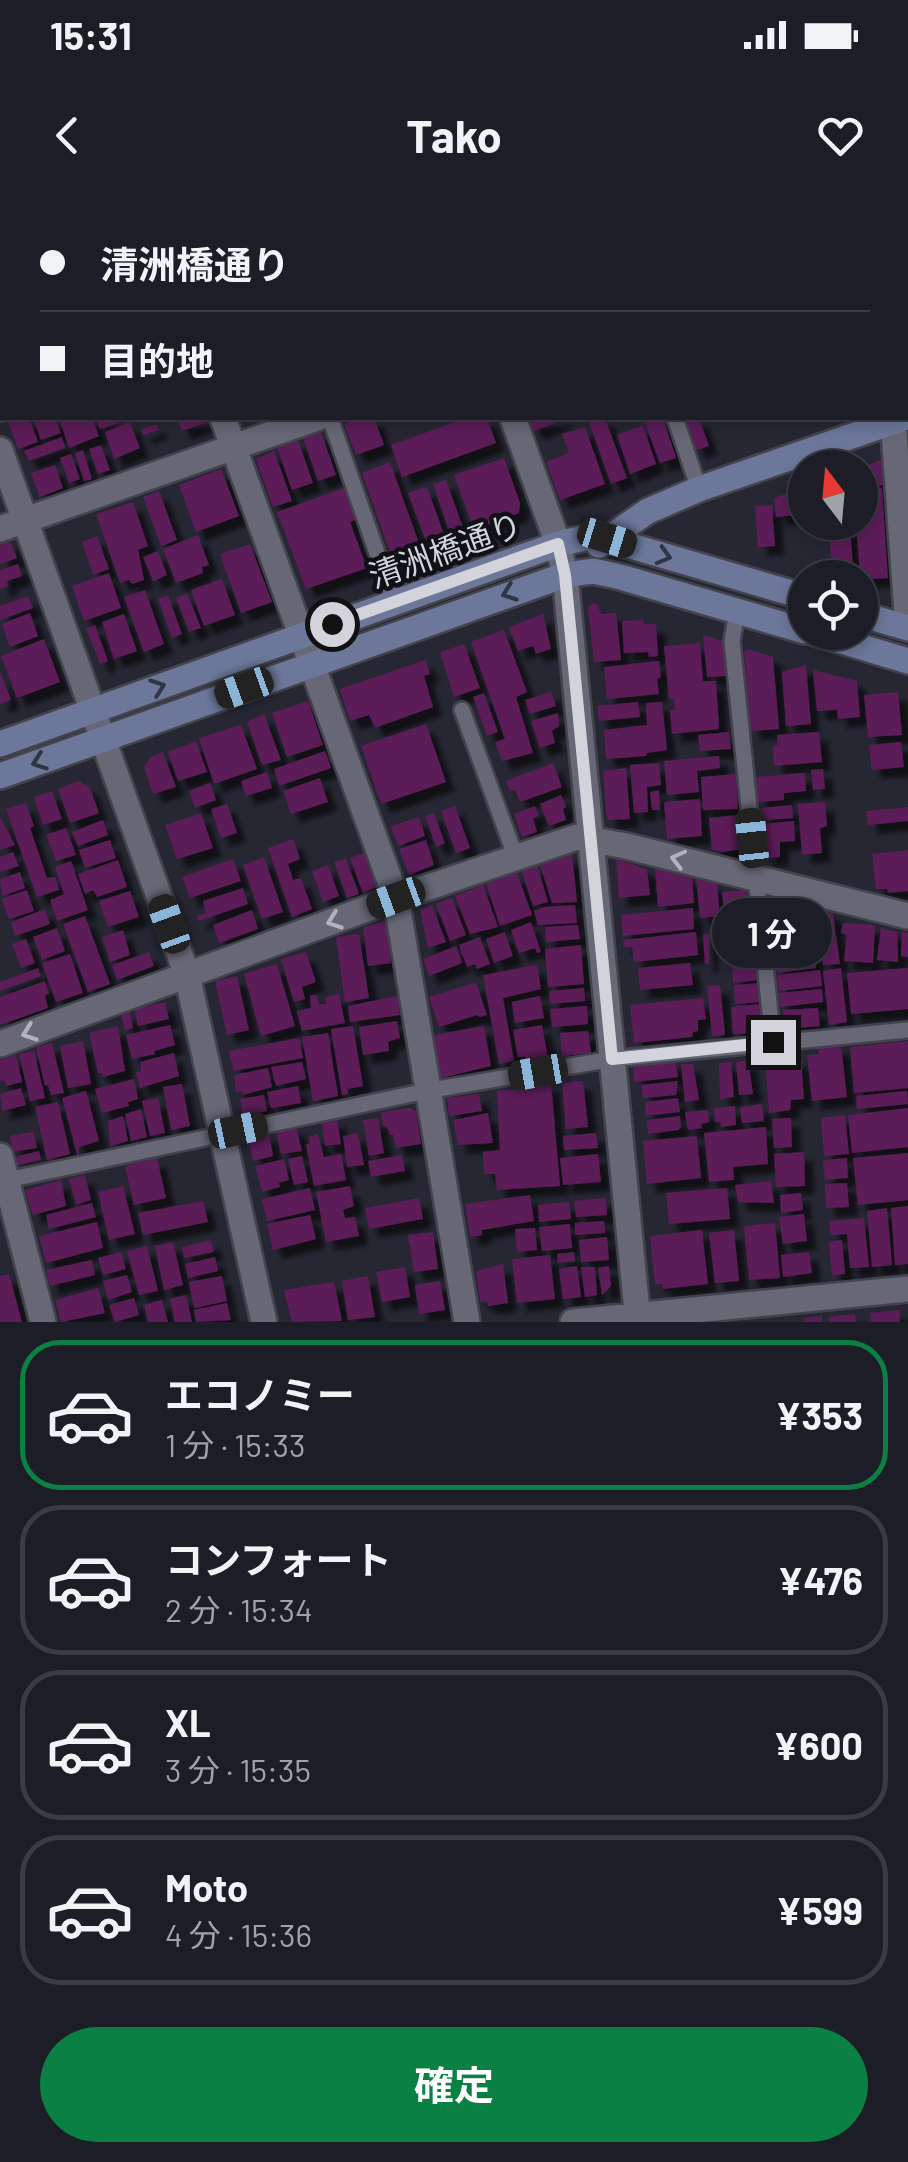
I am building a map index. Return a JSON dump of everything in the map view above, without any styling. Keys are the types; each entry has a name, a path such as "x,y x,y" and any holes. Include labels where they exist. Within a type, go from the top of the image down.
{"main road":[{"path":"565,575 607,538 648,511 895,420"},
{"name":"清洲橋通り","path":"0,744 584,538 607,538 788,592"},
{"name":"清洲橋通り","path":"0,776 565,575 594,571 616,576 788,626"},
{"path":"878,619 908,628"},
{"name":"清洲橋通り","path":"868,650 908,662"}],"street":[{"path":"224,420 396,898 467,1322"},
{"path":"12,524 311,420"},
{"path":"515,420 565,575 638,1318"},
{"path":"901,420 908,628"},
{"path":"0,450 12,524 94,711 186,975 264,1322"},
{"path":"0,1044 396,898 577,837 908,916"},
{"path":"3,1168 43,1322"},
{"path":"572,1322 768,1312 908,1289"}],"lane":[{"path":"331,420 394,602"},
{"path":"676,420 700,489"},
{"path":"737,610 732,642 773,1042"},
{"path":"462,710 516,858"},
{"path":"3,1168 222,1134 426,1091 612,1059 908,1030"}],"building":[{"path":"8,420 30,420 38,442 18,449"},
{"path":"34,420 56,420 61,433 41,440"},
{"path":"60,420 93,420 99,436 69,448"},
{"path":"96,420 125,420 125,421 100,429"},
{"path":"178,420 208,422 182,431"},
{"path":"375,420 384,445 356,455 344,424"},
{"path":"460,420 488,420 496,443 402,477 391,445"},
{"path":"530,420 563,420 534,431"},
{"path":"588,420 606,420 627,478 611,484"},
{"path":"644,420 664,420 676,458 660,463"},
{"path":"686,420 700,420 709,446 696,450"},
{"path":"130,422 140,448 114,459 105,432"},
{"path":"157,424 159,430 143,435 141,430"},
{"path":"643,425 656,464 630,474 617,435"},
{"path":"585,427 605,484 560,500 546,462 569,453 562,434"},
{"path":"321,432 336,475 318,481 303,438"},
{"path":"62,437 65,448 29,461 24,451"},
{"path":"298,440 313,483 292,490 277,447"},
{"path":"101,445 110,470 98,474 89,449"},
{"path":"83,450 92,479 84,481 75,453"},
{"path":"274,451 292,501 273,507 256,459"},
{"path":"71,454 80,479 69,483 60,458"},
{"path":"504,458 520,503 519,513 474,530 454,475"},
{"path":"881,460 883,485 878,485"},
{"path":"390,462 421,549 392,558 362,473"},
{"path":"55,465 63,488 40,497 31,473"},
{"path":"221,469 239,516 196,532 179,485"},
{"path":"446,480 465,533 451,537 433,484"},
{"path":"427,487 446,540 428,546 408,493"},
{"path":"344,488 355,520 350,522 367,568 306,589 277,512"},
{"path":"878,488 882,488 888,578 878,579 878,560 859,560 857,540 878,540"},
{"path":"159,491 177,540 161,546 143,497"},
{"path":"788,493 788,516 776,517 774,498"},
{"path":"133,502 148,546 138,550 144,580 120,583 96,514"},
{"path":"772,505 775,546 758,547 755,506"},
{"path":"198,535 209,565 202,567 203,573 176,583 163,549"},
{"path":"97,536 109,569 93,575 82,542"},
{"path":"830,540 851,540 852,560 831,560"},
{"path":"10,541 17,558 0,564 0,545"},
{"path":"250,544 272,602 241,613 220,554"},
{"path":"158,551 167,575 153,581 143,557"},
{"path":"18,564 22,576 7,581 8,586 0,589 0,570"},
{"path":"109,573 121,608 84,621 72,586"},
{"path":"222,579 235,615 204,626 191,590"},
{"path":"145,590 164,644 144,652 124,597"},
{"path":"187,593 201,628 189,632 176,598"},
{"path":"168,595 182,634 172,638 158,599"},
{"path":"28,596 33,608 0,620 0,606"},
{"path":"593,603 601,614 616,613 621,660 594,662 588,607"},
{"path":"30,613 38,636 10,647 2,624"},
{"path":"124,614 137,651 114,659 102,622"},
{"path":"543,614 551,649 536,654 533,646 518,651 509,627"},
{"path":"643,620 644,624 656,624 658,656 649,657 648,652 624,653 622,621"},
{"path":"95,625 108,661 100,664 86,628"},
{"path":"504,630 527,692 516,697 533,753 502,761 495,742 505,739 471,642"},
{"path":"703,635 723,641 726,676 707,677"},
{"path":"44,639 60,682 17,698 1,656"},
{"path":"700,643 703,681 716,681 719,729 672,734 670,710 675,710 674,699 669,698 664,646"},
{"path":"464,644 480,688 454,697 440,652"},
{"path":"748,649 773,657 779,729 751,731 744,652"},
{"path":"425,660 430,674 424,676 433,707 375,728 369,715 350,721 340,689"},
{"path":"659,661 659,694 607,699 604,667"},
{"path":"806,665 811,724 786,726 782,672"},
{"path":"813,670 857,681 860,717 838,719 837,710 817,711"},
{"path":"0,672 11,700 0,704"},
{"path":"551,692 556,706 530,714 525,700"},
{"path":"898,692 902,735 868,737 864,695"},
{"path":"484,693 498,732 487,736 473,697"},
{"path":"308,701 323,745 287,757 272,713"},
{"path":"638,702 640,717 599,721 597,706"},
{"path":"662,702 667,750 606,759 604,730 647,725 646,703"},
{"path":"558,713 559,726 552,731 555,743 540,748 531,721"},
{"path":"264,714 281,760 262,765 247,722"},
{"path":"426,724 446,782 381,804 361,746"},
{"path":"241,725 257,769 214,784 199,738"},
{"path":"729,732 731,749 700,751 698,735"},
{"path":"819,732 822,762 774,766 777,735"},
{"path":"196,741 207,772 178,781 168,752"},
{"path":"901,742 904,767 872,770 869,745"},
{"path":"325,751 331,768 279,786 274,769"},
{"path":"163,752 176,787 153,794 144,767 151,757"},
{"path":"719,756 720,768 697,771 699,792 667,795 664,761"},
{"path":"553,763 562,787 520,802 515,790 510,791 506,781"},
{"path":"659,763 661,785 647,787 648,812 634,813 630,765"},
{"path":"626,768 630,819 607,820 603,771"},
{"path":"823,769 825,789 813,790 811,770"},
{"path":"267,772 272,788 246,796 241,781"},
{"path":"805,773 806,791 784,793 784,800 758,802 756,777"},
{"path":"736,774 738,809 703,810 701,777"},
{"path":"320,778 328,802 291,814 283,791"},
{"path":"79,781 90,788 99,813 70,823 58,789"},
{"path":"210,783 216,800 195,808 189,791"},
{"path":"659,790 660,810 652,810 650,792"},
{"path":"52,791 62,819 43,825 34,797"},
{"path":"561,795 566,820 549,826 540,804"},
{"path":"700,799 702,836 667,839 664,802"},
{"path":"825,802 827,826 820,828 822,853 802,855 798,804"},
{"path":"26,803 47,878 55,877 59,890 37,897 6,809"},
{"path":"227,804 237,833 221,838 211,809"},
{"path":"792,805 793,818 762,820 761,808"},
{"path":"455,806 470,848 456,853 441,811"},
{"path":"535,806 539,816 533,818 537,832 522,837 514,814"},
{"path":"908,807 908,821 868,825 866,811"},
{"path":"201,813 213,848 177,859 165,825"},
{"path":"434,813 445,843 436,847 425,816"},
{"path":"738,815 742,849 712,849 709,818"},
{"path":"0,817 15,845 0,850"},
{"path":"419,817 425,836 398,846 391,826"},
{"path":"103,820 108,835 78,846 72,832"},
{"path":"794,821 795,841 780,842 780,857 765,858 762,824"},
{"path":"66,828 76,855 56,861 46,835"},
{"path":"293,839 300,859 288,864 293,880 301,878 312,909 292,917 268,848"},
{"path":"110,840 116,858 85,868 79,850"},
{"path":"426,840 434,865 409,875 399,849"},
{"path":"908,850 908,891 888,893 887,889 876,889 872,854"},
{"path":"13,852 19,866 0,872 0,857"},
{"path":"364,853 377,887 363,893 350,858"},
{"path":"572,854 577,902 552,903 540,864"},
{"path":"264,857 283,912 262,919 243,865"},
{"path":"233,859 241,881 190,898 182,877"},
{"path":"346,859 359,894 347,898 334,862"},
{"path":"616,859 647,869 650,895 619,898"},
{"path":"118,860 127,887 97,897 93,890 85,894 78,874"},
{"path":"71,861 88,910 57,921 50,900 64,894 55,867"},
{"path":"328,865 339,896 323,902 312,871"},
{"path":"537,865 548,902 533,906 521,869"},
{"path":"655,867 692,878 694,903 658,907"},
{"path":"20,872 25,888 2,896 0,879"},
{"path":"517,873 532,915 500,926 486,884"},
{"path":"696,879 717,884 720,916 700,918"},
{"path":"483,885 498,927 470,934 455,896"},
{"path":"243,888 248,904 199,921 197,916 206,913 203,901"},
{"path":"27,890 34,911 9,919 1,899"},
{"path":"746,890 751,911 724,914 722,892"},
{"path":"130,891 139,917 108,927 99,901"},
{"path":"452,898 466,935 450,941 436,904"},
{"path":"432,905 446,942 428,948 420,909"},
{"path":"575,905 577,923 538,925 534,911"},
{"path":"693,908 694,929 623,936 621,915"},
{"path":"45,909 50,924 15,936 11,922"},
{"path":"809,909 816,968 777,973 770,914"},
{"path":"252,910 258,929 219,943 213,925"},
{"path":"816,911 833,914 840,964 823,965"},
{"path":"85,916 110,984 88,992 63,924"},
{"path":"386,921 391,963 368,966 363,927"},
{"path":"531,922 541,952 537,953 535,948 519,953 511,930"},
{"path":"843,923 875,925 873,963 844,961 847,935 841,933"},
{"path":"578,925 580,939 546,942 545,927"},
{"path":"57,928 65,951 42,960 33,937"},
{"path":"881,928 897,932 898,962 877,960"},
{"path":"123,930 130,955 110,962 102,937"},
{"path":"505,932 513,956 494,963 486,939"},
{"path":"696,932 698,955 634,962 632,947 624,947 623,940"},
{"path":"902,932 908,933 908,957 901,956"},
{"path":"359,934 369,998 345,1002 336,937"},
{"path":"710,934 709,964 705,964 703,935"},
{"path":"480,937 490,964 477,969 475,964 467,967 459,945"},
{"path":"26,939 35,963 21,968 12,944"},
{"path":"581,945 584,984 548,987 545,949"},
{"path":"456,946 462,963 429,976 423,959"},
{"path":"149,952 154,966 117,980 112,965"},
{"path":"306,952 316,982 302,987 305,999 294,1002 281,959"},
{"path":"70,954 83,993 56,1002 42,963"},
{"path":"690,963 693,985 640,990 638,968"},
{"path":"277,964 295,1026 261,1036 244,974"},
{"path":"757,964 758,980 733,983 732,966"},
{"path":"537,965 541,989 503,998 514,1061 499,1064 483,975"},
{"path":"38,968 41,976 0,991 0,982"},
{"path":"841,968 847,1022 829,1025 823,971"},
{"path":"908,968 908,1009 851,1014 847,973"},
{"path":"820,970 822,986 779,991 777,975"},
{"path":"237,976 249,1030 227,1035 215,981"},
{"path":"45,981 48,1008 0,1025 0,997"},
{"path":"476,982 487,1015 439,1027 429,997"},
{"path":"760,983 761,1002 735,1004 734,985"},
{"path":"720,985 725,1035 712,1036 707,986"},
{"path":"584,988 585,1001 550,1004 549,991"},
{"path":"822,989 823,1002 780,1007 778,993"},
{"path":"339,994 345,1023 302,1031 297,1011 311,1008 310,995 317,995 319,1004 326,1004 326,997"},
{"path":"397,996 400,1015 350,1022 348,1006"},
{"path":"540,996 544,1018 515,1023 512,1002"},
{"path":"703,998 706,1019 698,1020 698,1031 692,1037 634,1043 630,1005"},
{"path":"165,1002 169,1019 138,1026 134,1009"},
{"path":"760,1004 763,1032 733,1034 731,1007"},
{"path":"587,1006 588,1024 552,1027 550,1009"},
{"path":"818,1008 820,1026 784,1029 783,1010"},
{"path":"130,1012 133,1028 125,1030 121,1014"},
{"path":"397,1021 400,1038 388,1042 389,1051 363,1055 359,1027"},
{"path":"170,1025 175,1045 132,1059 126,1035"},
{"path":"542,1025 548,1059 527,1063 525,1057 518,1057 513,1030"},
{"path":"118,1026 125,1071 103,1077 98,1073 89,1033"},
{"path":"353,1026 363,1086 347,1089 348,1094 342,1095 331,1029"},
{"path":"484,1026 491,1066 441,1078 434,1035"},
{"path":"588,1031 591,1053 562,1056 560,1033"},
{"path":"328,1033 338,1096 313,1101 302,1037"},
{"path":"299,1038 303,1058 234,1071 229,1051"},
{"path":"83,1041 91,1084 68,1088 60,1046"},
{"path":"908,1041 908,1088 854,1093 850,1047"},
{"path":"52,1043 64,1093 51,1095 48,1085 45,1086 36,1047"},
{"path":"841,1045 847,1097 812,1101 807,1055 819,1054 818,1047"},
{"path":"34,1051 45,1098 30,1101 19,1054"},
{"path":"174,1053 179,1076 140,1088 136,1073 141,1071 140,1062"},
{"path":"16,1055 22,1082 6,1086 4,1080 0,1081 0,1060"},
{"path":"801,1059 804,1099 791,1100 790,1110 769,1113 766,1069 786,1066 786,1060"},
{"path":"748,1060 753,1094 739,1095 736,1062"},
{"path":"675,1061 678,1077 634,1082 633,1065"},
{"path":"302,1062 306,1079 276,1086 271,1067"},
{"path":"731,1062 734,1097 720,1099 719,1063"},
{"path":"681,1064 693,1064 699,1100 685,1102"},
{"path":"268,1068 272,1087 243,1095 236,1092 234,1075"},
{"path":"134,1079 138,1099 128,1102 129,1106 102,1113 95,1089"},
{"path":"583,1081 588,1127 566,1129 562,1083"},
{"path":"678,1081 676,1095 643,1098 641,1085"},
{"path":"541,1083 551,1083 560,1186 497,1190 495,1174 484,1174 483,1152 500,1150 497,1091 541,1087"},
{"path":"182,1084 190,1126 171,1130 163,1087"},
{"path":"298,1086 301,1103 271,1108 267,1092"},
{"path":"21,1088 26,1105 2,1111 0,1094"},
{"path":"86,1091 99,1141 79,1147 78,1158 62,1098"},
{"path":"907,1091 908,1104 857,1109 856,1096"},
{"path":"479,1094 482,1111 449,1116 447,1098"},
{"path":"264,1095 267,1111 243,1115 240,1099"},
{"path":"158,1098 165,1133 150,1136 142,1101"},
{"path":"678,1098 680,1112 646,1116 645,1102"},
{"path":"58,1102 70,1154 47,1160 35,1107"},
{"path":"762,1104 764,1121 742,1123 740,1107"},
{"path":"735,1106 736,1125 722,1127 715,1122 714,1108"},
{"path":"410,1108 416,1111 421,1144 396,1148 393,1135 383,1126 381,1112"},
{"path":"908,1108 908,1147 852,1153 848,1115"},
{"path":"141,1109 147,1137 131,1141 125,1114"},
{"path":"708,1110 709,1122 701,1124 702,1128 688,1130 685,1112"},
{"path":"488,1113 493,1143 458,1145 453,1120"},
{"path":"845,1115 849,1154 824,1156 821,1118"},
{"path":"123,1116 128,1141 110,1146 108,1121"},
{"path":"680,1116 678,1130 648,1134 647,1120"},
{"path":"378,1118 384,1153 369,1156 363,1120"},
{"path":"791,1118 792,1147 774,1148 772,1119"},
{"path":"337,1119 341,1144 325,1146 321,1120"},
{"path":"296,1126 302,1151 281,1154 276,1130"},
{"path":"766,1127 768,1164 733,1167 734,1180 709,1182 704,1133"},
{"path":"33,1132 37,1148 13,1152 10,1136"},
{"path":"269,1133 273,1156 253,1161 248,1136"},
{"path":"358,1133 364,1165 347,1167 343,1136"},
{"path":"596,1133 598,1148 564,1150 563,1136"},
{"path":"318,1134 324,1157 341,1154 346,1180 314,1186 306,1145 310,1143 309,1136"},
{"path":"697,1136 701,1178 647,1184 643,1141"},
{"path":"39,1151 41,1160 17,1165 15,1157"},
{"path":"804,1152 805,1186 776,1187 774,1154"},
{"path":"908,1153 908,1200 858,1205 853,1158"},
{"path":"598,1154 601,1182 563,1185 560,1158"},
{"path":"402,1155 405,1171 371,1177 368,1161"},
{"path":"302,1156 308,1182 294,1185 288,1159"},
{"path":"157,1158 166,1198 134,1205 125,1166"},
{"path":"847,1158 848,1178 825,1180 823,1160"},
{"path":"284,1159 289,1180 262,1192 255,1166"},
{"path":"85,1175 91,1200 76,1204 69,1179"},
{"path":"61,1180 66,1206 33,1215 25,1190"},
{"path":"771,1181 774,1203 738,1202 735,1185"},
{"path":"847,1183 849,1207 826,1208 825,1184"},
{"path":"123,1186 135,1234 109,1240 98,1192"},
{"path":"350,1186 354,1206 343,1210 345,1218 355,1217 359,1236 326,1242 316,1192"},
{"path":"310,1188 315,1210 267,1221 262,1199"},
{"path":"727,1188 730,1219 669,1224 666,1193"},
{"path":"801,1193 803,1210 781,1213 780,1195"},
{"path":"530,1195 534,1221 482,1230 482,1235 470,1237 465,1204"},
{"path":"419,1198 423,1219 369,1229 365,1208"},
{"path":"606,1198 607,1215 576,1217 574,1201"},
{"path":"203,1201 208,1222 143,1235 138,1213"},
{"path":"569,1202 571,1219 539,1222 538,1205"},
{"path":"92,1203 96,1217 49,1229 46,1215"},
{"path":"908,1206 908,1264 895,1265 891,1208"},
{"path":"887,1208 892,1265 872,1267 867,1211"},
{"path":"804,1214 807,1241 783,1244 779,1217"},
{"path":"310,1215 316,1239 273,1250 267,1224"},
{"path":"864,1218 869,1267 850,1268 847,1234 831,1235 829,1221"},
{"path":"604,1221 605,1233 575,1235 575,1223"},
{"path":"97,1222 103,1248 46,1263 39,1236"},
{"path":"775,1223 780,1278 749,1280 744,1226"},
{"path":"570,1224 572,1248 542,1251 539,1227"},
{"path":"535,1228 537,1250 517,1252 515,1229"},
{"path":"702,1230 708,1284 663,1289 662,1284 655,1284 650,1236"},
{"path":"734,1230 739,1281 715,1283 709,1233"},
{"path":"433,1232 438,1269 414,1272 408,1235"},
{"path":"607,1237 609,1260 581,1262 579,1240"},
{"path":"211,1240 214,1252 184,1258 182,1247"},
{"path":"842,1240 845,1274 832,1275 829,1242"},
{"path":"173,1242 183,1285 164,1290 155,1246"},
{"path":"147,1246 158,1291 139,1295 127,1251"},
{"path":"121,1252 126,1269 103,1275 98,1258"},
{"path":"574,1252 575,1261 558,1263 557,1254"},
{"path":"809,1252 812,1273 783,1277 781,1255"},
{"path":"550,1255 555,1299 517,1303 512,1259"},
{"path":"215,1257 218,1271 188,1278 185,1264"},
{"path":"92,1260 95,1275 50,1286 46,1270"},
{"path":"503,1264 508,1303 488,1306 487,1302 480,1302 476,1271"},
{"path":"577,1266 581,1297 563,1299 559,1269"},
{"path":"609,1266 611,1286 602,1295 598,1268"},
{"path":"405,1267 410,1297 382,1302 376,1272"},
{"path":"581,1267 595,1267 597,1295 585,1297"},
{"path":"9,1274 22,1322 0,1322 0,1276"},
{"path":"127,1275 132,1292 108,1300 103,1281"},
{"path":"222,1276 227,1301 194,1308 189,1282"},
{"path":"368,1276 375,1317 348,1320 342,1281"},
{"path":"440,1281 445,1310 419,1314 415,1285"},
{"path":"334,1282 342,1321 292,1322 284,1290"},
{"path":"98,1288 105,1313 61,1322 55,1300"},
{"path":"186,1295 192,1322 175,1322 170,1299"},
{"path":"134,1298 139,1315 115,1322 109,1305"},
{"path":"162,1300 168,1322 148,1322 144,1305"},
{"path":"227,1303 231,1320 196,1322 194,1310"},
{"path":"899,1310 900,1322 871,1322 870,1313"},
{"path":"855,1314 856,1322 829,1322 829,1317"},
{"path":"822,1316 822,1322 804,1322 804,1318"}],"route":[{"path":"332,624 558,544 565,575 612,1059 773,1042"}]}
